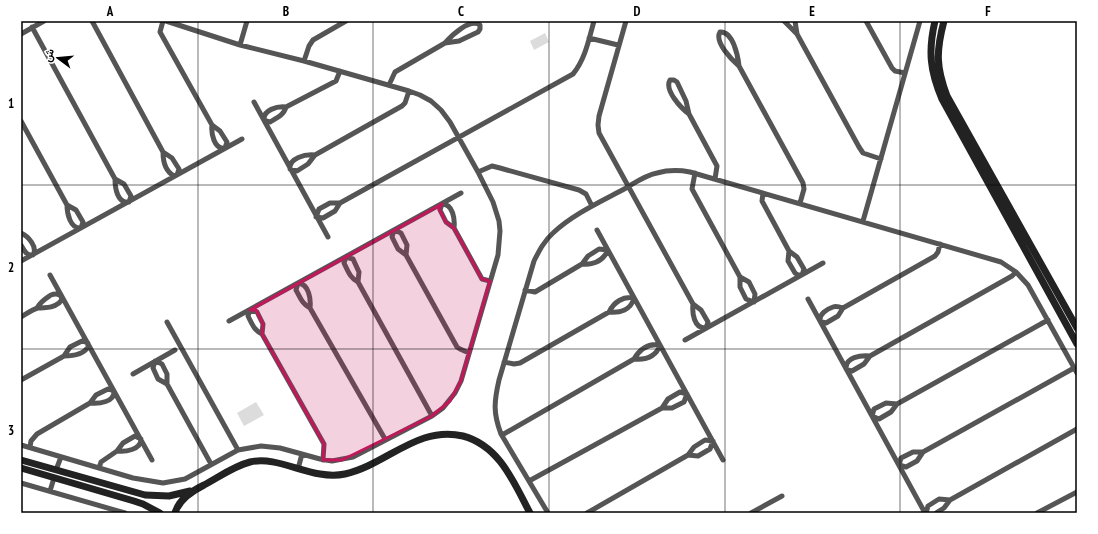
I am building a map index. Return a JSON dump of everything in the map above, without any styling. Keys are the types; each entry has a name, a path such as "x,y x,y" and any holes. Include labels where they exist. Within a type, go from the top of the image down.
{"main road":[{"path":"935,21 930,58 932,73 942,99 1077,344"},
{"path":"944,21 938,54 938,69 948,96 1077,328"},
{"path":"175,513 182,498 198,488 250,462 272,462 320,474 344,474 363,469 426,436 453,434 464,436 478,442 488,449 500,461 530,513"},
{"path":"21,460 55,474 143,504 160,513"},
{"path":"21,468 55,474 145,495 169,496 198,488"}],"street":[{"path":"21,34 44,21"},
{"path":"92,21 163,152 172,158 179,169 177,175"},
{"path":"21,445 132,478 163,483 185,478 238,450 261,446 270,446 323,460 332,461 353,457 385,439 432,416 443,408 455,393 461,381 498,255 500,231 496,212 478,172 450,122 441,110 431,101 409,91 304,61 240,45 164,21 160,32 212,125 220,131 227,142 225,148"},
{"path":"240,45 247,21"},
{"path":"304,61 309,46 313,40 346,21"},
{"path":"316,217 319,209 330,203 340,203 572,74 578,68 582,60 594,21"},
{"path":"626,21 599,116 598,125 602,140 693,304 701,310 708,322 706,328"},
{"path":"784,21 797,34 863,153 881,159"},
{"path":"795,21 797,34"},
{"path":"866,21 892,68 895,71 905,73"},
{"path":"863,221 920,21"},
{"path":"389,85 395,72 445,43 472,22 476,22 480,25 478,32 459,41 445,43"},
{"path":"32,27 115,179 115,189 122,200 129,202"},
{"path":"739,66 733,61 719,40 718,35 720,32 728,34 737,52 739,66 803,183 804,189 800,204"},
{"path":"589,38 618,46"},
{"path":"264,120 263,116 265,113 277,106 286,107 336,81 340,72"},
{"path":"689,114 675,100 668,88 668,83 670,80 677,82 686,100 689,114 717,166 715,179"},
{"path":"290,169 292,162 304,155 314,154 402,106 405,103 409,91"},
{"path":"254,102 328,237"},
{"path":"264,120 270,122 282,115 285,112 286,107"},
{"path":"21,121 67,205 67,215 74,226 81,228"},
{"path":"212,125 212,135 218,147 222,149 225,148"},
{"path":"21,261 242,139"},
{"path":"163,152 163,162 170,174 174,176 177,175"},
{"path":"290,169 297,171 308,164 314,154"},
{"path":"478,172 492,166 579,190 586,194 592,206"},
{"path":"548,513 502,435 496,421 495,400 504,362 534,261 546,240 563,225 592,206 628,187 655,173 669,170 715,179 994,259 1016,272 1028,285 1076,370 923,452 913,452 901,458 899,466"},
{"path":"695,174 692,189 740,277 740,287 746,299 754,302"},
{"path":"115,179 124,184 131,196 129,202"},
{"path":"229,321 461,193"},
{"path":"763,193 762,201 789,251 797,257 804,269 802,275"},
{"path":"316,217 323,218 335,212 340,203"},
{"path":"442,204 449,206 455,218 454,228 482,279 490,281"},
{"path":"442,204 440,210 446,222 449,226 454,228"},
{"path":"67,205 76,210 83,222 81,228"},
{"path":"394,230 401,233 407,245 406,255 457,347 469,353"},
{"path":"394,230 392,237 401,253 406,255"},
{"path":"597,230 723,460"},
{"path":"21,233 28,237 35,249 33,255"},
{"path":"820,321 826,323 838,316 843,308 935,256 938,252 940,244"},
{"path":"21,245 26,254 33,255"},
{"path":"525,290 535,292 582,264 588,256 599,249 608,250"},
{"path":"582,264 592,264 604,258 608,250"},
{"path":"789,251 788,261 795,273 802,275"},
{"path":"346,257 353,259 359,272 358,282"},
{"path":"346,257 344,263 350,275 358,282 432,416"},
{"path":"685,340 823,263"},
{"path":"846,369 852,371 864,364 870,356 1012,276 1016,272"},
{"path":"50,275 152,460"},
{"path":"740,277 749,282 755,294 754,302"},
{"path":"298,283 305,286 311,298 310,308"},
{"path":"298,283 296,290 302,302 310,308 385,439"},
{"path":"21,317 37,308 43,300 55,293 61,296"},
{"path":"37,308 47,308 60,302 62,299 61,296"},
{"path":"504,362 514,364 520,363 609,312 615,304 626,297 634,298"},
{"path":"609,312 619,312 631,306 634,298"},
{"path":"808,299 925,513"},
{"path":"693,304 693,315 699,326 706,328"},
{"path":"820,321 819,317 821,314 833,307 843,308"},
{"path":"250,310 257,312 263,324 262,334 324,444 323,460"},
{"path":"250,310 248,316 257,332 262,334"},
{"path":"872,416 879,419 891,412 896,404 1048,320"},
{"path":"167,322 238,450"},
{"path":"21,380 64,356 70,347 82,341 88,343"},
{"path":"64,356 74,356 86,350 88,343"},
{"path":"502,435 634,359 640,351 652,344 660,345"},
{"path":"634,359 645,360 656,353 660,345"},
{"path":"133,374 175,350"},
{"path":"846,369 848,362 859,355 870,356"},
{"path":"155,361 162,364 167,374 167,384 210,464"},
{"path":"155,361 153,368 158,379 167,384"},
{"path":"30,447 31,440 37,434 90,403 96,395 108,389 114,391"},
{"path":"90,403 100,404 112,398 114,391"},
{"path":"529,481 662,408 668,399 680,392 687,394"},
{"path":"662,408 672,408 684,402 687,394"},
{"path":"872,416 874,410 886,403 896,404"},
{"path":"936,513 944,508 950,500 1077,429"},
{"path":"99,468 101,462 117,451 123,443 135,436 141,438"},
{"path":"117,451 127,452 139,446 141,438"},
{"path":"587,513 688,455 694,447 705,440 713,441"},
{"path":"688,455 698,456 710,449 713,441"},
{"path":"899,466 906,468 918,460 923,452"},
{"path":"298,469 302,454"},
{"path":"50,491 61,457"},
{"path":"21,483 125,513"},
{"path":"1037,513 1077,492"},
{"path":"750,513 782,496"},
{"path":"925,513 928,506 939,499 950,500"}],"highlighted area":[{"path":"442,204 439,209 446,222 454,228 482,279 490,281 461,381 450,401 432,416 342,460 323,460 324,444 262,334 263,324 256,310 250,310"}],"shaded area":[{"path":"545,33 549,42 534,50 530,41"},
{"path":"256,402 264,415 244,426 237,413"}]}
